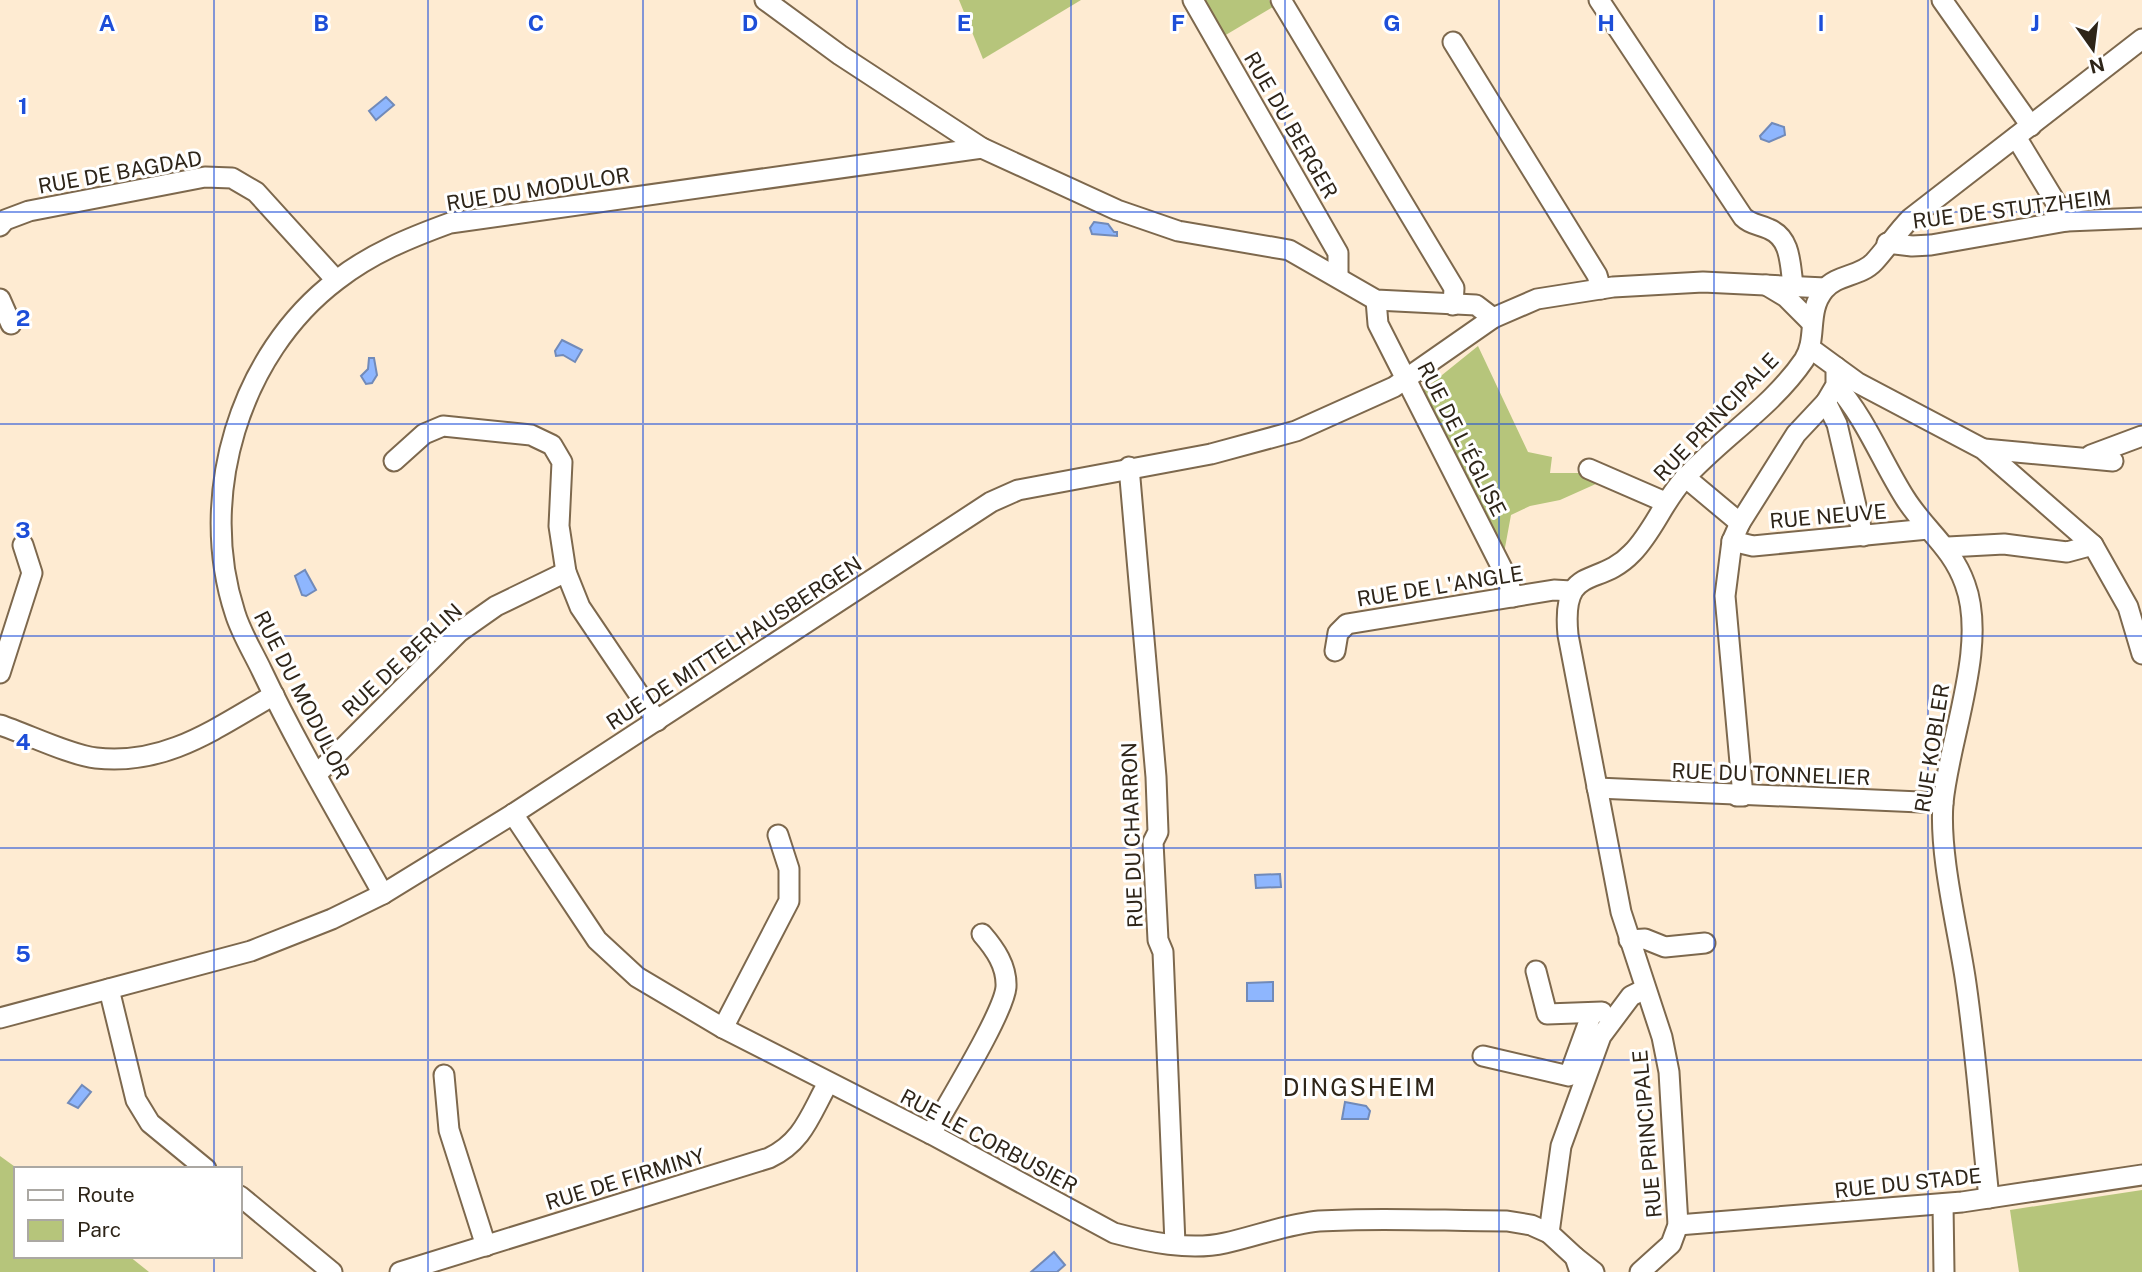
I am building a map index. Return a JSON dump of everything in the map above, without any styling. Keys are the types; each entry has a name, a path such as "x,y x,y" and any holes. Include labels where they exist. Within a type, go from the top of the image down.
{"street":[{"path":"765,0 840,55 982,148 1117,210 1178,231 1289,250 1376,300 1476,305 1493,318"},
{"name":"RUE DU BERGER","path":"1193,0 1338,253 1338,276"},
{"path":"1281,0 1454,288 1453,305"},
{"path":"1599,0 1743,217 1749,223 1769,228 1785,242 1793,285"},
{"path":"1942,0 2023,132 2067,221"},
{"path":"1825,288 1873,262 1911,218 2142,39"},
{"path":"1453,41 1597,275 1601,289"},
{"name":"RUE DU MODULOR","path":"383,894 274,695 235,614 222,558 223,476 241,415 260,366 297,317 336,281 391,245 450,223 982,148"},
{"name":"RUE DE BAGDAD","path":"0,226 5,220 29,211 205,177 232,178 256,192 336,281"},
{"name":"RUE DE STUTZHEIM","path":"1887,243 1931,245 2067,221 2142,218"},
{"name":"RUE DE MITTELHAUSBERGEN","path":"0,1018 251,951 332,919 383,894 513,814 991,502 1018,490 1129,467 1211,454 1296,431 1406,380 1493,318 1537,299 1601,289 1703,282 1825,288"},
{"path":"1765,285 1786,297 1811,322"},
{"name":"RUE PRINCIPALE","path":"1640,1272 1671,1244 1678,1225 1669,1072 1662,1037 1629,940 1597,788 1566,613 1572,591 1587,578 1631,555 1665,502 1685,477 1764,404 1796,370 1810,348 1814,307 1825,288"},
{"path":"0,299 11,324"},
{"name":"RUE DE L'ÉGLISE","path":"1376,300 1378,324 1507,578 1513,597"},
{"path":"1810,348 1833,385 1837,424 1863,536"},
{"path":"1833,385 1858,383 1983,449 2093,545 2128,607 2142,654"},
{"path":"1737,796 1743,796 1725,596 1736,532 1833,385"},
{"name":"RUE KOBLER","path":"1833,385 1854,407 1905,499 1928,529 1948,547 1966,585 1972,642 1943,803 1944,835 1968,998 1989,1198"},
{"path":"394,461 425,434 443,425 531,435 552,445 562,462 559,526 566,572 580,607 657,720"},
{"path":"2078,459 2142,436"},
{"path":"1983,449 2113,461"},
{"name":"RUE DU CHARRON","path":"1129,467 1156,777 1158,832 1153,842 1158,940 1163,952 1175,1244"},
{"path":"1589,469 1665,502"},
{"path":"1685,477 1736,532"},
{"name":"RUE NEUVE","path":"1736,532 1753,546 1928,529"},
{"path":"1948,547 2004,544 2067,552 2093,545"},
{"path":"0,673 32,573 23,545"},
{"name":"RUE DE BERLIN","path":"317,774 458,632 495,606 566,572"},
{"name":"RUE DE L'ANGLE","path":"1335,651 1338,632 1347,624 1554,590 1572,591"},
{"path":"0,724 94,758 139,759 180,748 274,695"},
{"name":"RUE DU TONNELIER","path":"1597,788 1943,803"},
{"name":"RUE LE CORBUSIER","path":"513,814 597,940 637,977 723,1028 931,1134 1114,1233 1175,1244 1222,1244 1281,1227 1319,1222 1507,1221 1531,1225 1549,1233"},
{"path":"723,1028 789,901 789,869 778,835"},
{"path":"931,1134 1006,988 999,954 982,934"},
{"path":"1629,940 1645,939 1664,947 1705,943"},
{"path":"1536,971 1546,1014 1592,1013 1623,1007"},
{"path":"109,989 136,1100 150,1123 204,1167"},
{"path":"1594,1272 1577,1265 1549,1233 1561,1146 1601,1036 1631,996 1645,989"},
{"path":"1483,1056 1569,1076 1592,1013"},
{"path":"444,1075 449,1129 486,1246"},
{"name":"RUE DE FIRMINY","path":"400,1272 789,1149 828,1083"},
{"name":"RUE DU STADE","path":"1678,1225 1943,1204 2142,1175"},
{"path":"242,1198 332,1272"},
{"path":"1943,1204 1944,1272"}],"green space":[{"path":"959,0 1081,0 983,59"},
{"path":"1203,0 1269,0 1273,7 1224,36"},
{"path":"1478,346 1528,452 1552,457 1550,473 1580,473 1598,483 1560,500 1530,506 1511,515 1504,553 1421,392"},
{"path":"0,1156 15,1167 14,1258 132,1258 149,1272 0,1272"},
{"path":"2142,1190 2142,1272 2019,1272 2010,1210"}],"water":[{"path":"386,97 394,105 376,120 369,111"},
{"path":"1772,123 1784,127 1785,135 1769,142 1761,139 1760,136"},
{"path":"1094,222 1108,224 1117,232 1117,236 1092,234 1090,228"},
{"path":"562,340 582,350 575,362 563,355 556,356 555,351"},
{"path":"369,358 374,358 377,375 372,383 366,384 361,376 368,369"},
{"path":"305,570 316,590 306,596 302,595 295,576"},
{"path":"1280,874 1281,887 1256,888 1255,875"},
{"path":"1273,982 1273,1001 1247,1001 1247,983"},
{"path":"82,1085 91,1092 78,1108 68,1103"},
{"path":"1345,1102 1366,1106 1370,1111 1368,1119 1342,1119"},
{"path":"1054,1252 1065,1265 1057,1272 1031,1272"}],"district":[{"name":"DINGSHEIM","path":"1360,1087"}]}
